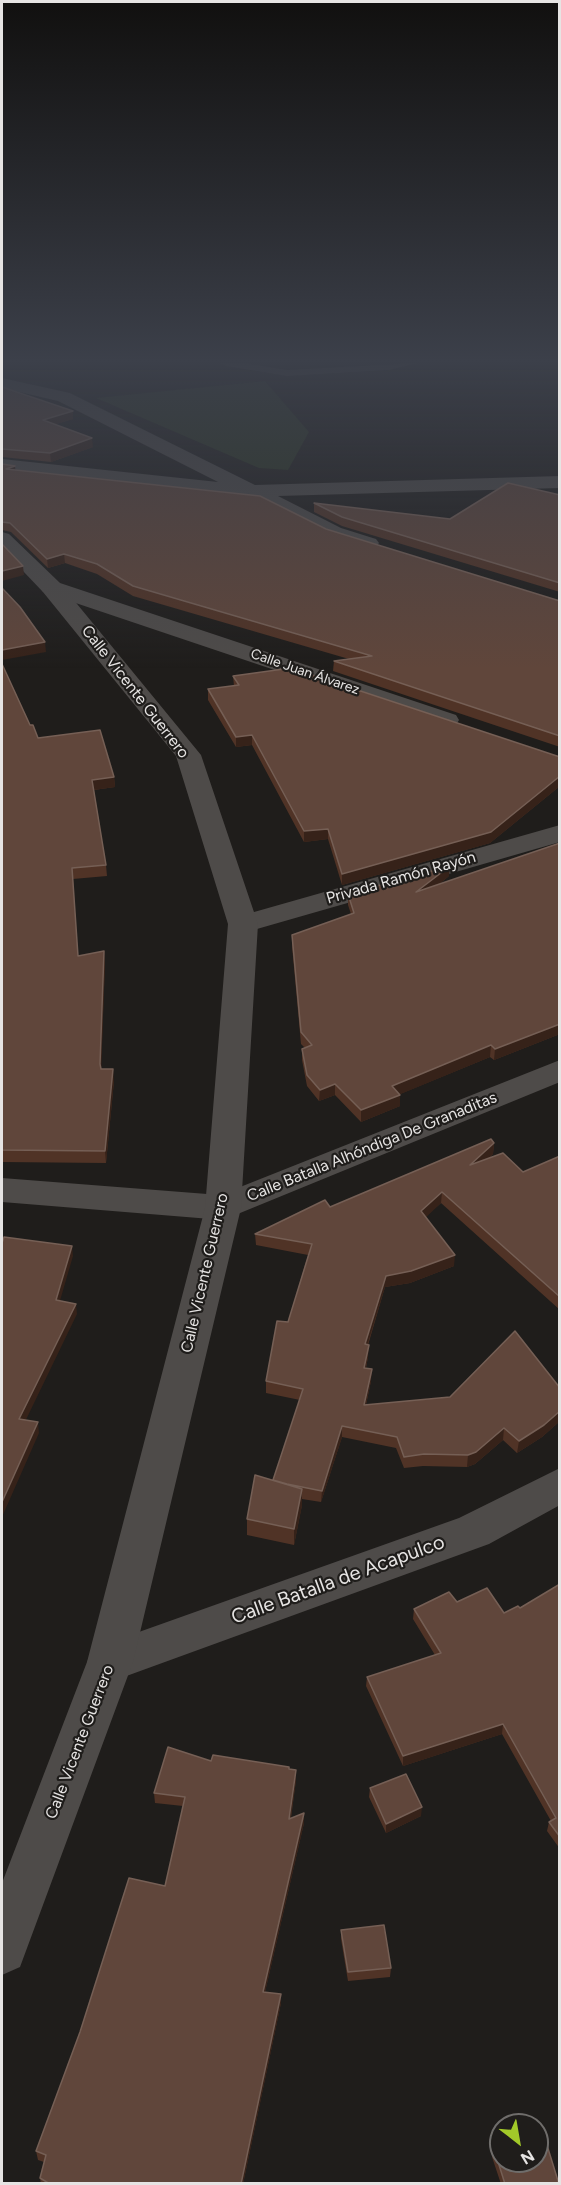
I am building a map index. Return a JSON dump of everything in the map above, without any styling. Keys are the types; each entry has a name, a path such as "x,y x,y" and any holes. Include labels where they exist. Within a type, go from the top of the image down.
{"street":[{"path":"2,465 250,491 560,483"},
{"path":"198,465 334,532 390,550"},
{"name":"Calle Vicente Guerrero","path":"2,538 51,587 188,755 243,924 223,1208 110,1662 2,1949"},
{"name":"Calle Juan Álvarez","path":"51,587 469,728"},
{"name":"Privada Ramón Rayón","path":"243,924 560,833"},
{"name":"Calle Batalla Alhóndiga De Granaditas","path":"2,1190 223,1208 560,1070"},
{"name":"Calle Batalla de Acapulco","path":"110,1662 474,1531 560,1485"}],"green space":[{"path":"252,465 291,465 288,470 259,468"}],"building":[{"path":"2,465 15,466 6,469 260,496 326,529 560,601 560,736 334,661 372,656 133,586 97,564 64,554 47,559 10,523 2,522"},
{"path":"508,483 560,495 560,583 342,517 314,503 450,519"},
{"path":"2,544 23,566 2,571"},
{"path":"2,588 20,607 45,642 2,650"},
{"path":"2,664 38,738 100,730 114,777 92,780 106,865 72,868 78,956 104,951 100,1064 101,1069 113,1069 105,1151 2,1150"},
{"path":"291,668 560,757 560,776 491,832 342,874 328,829 304,831 252,735 236,737 208,689 239,685 233,676"},
{"path":"560,843 560,1024 495,1049 491,1045 392,1086 400,1095 361,1110 335,1084 320,1090 307,1075 302,1049 312,1045 301,1032 292,935 354,913 348,894 450,866 416,892"},
{"path":"491,1139 494,1143 470,1165 503,1153 523,1172 560,1156 560,1297 442,1192 421,1211 455,1255 411,1271 386,1276 365,1344 369,1345 364,1368 372,1369 364,1405 450,1397 515,1331 560,1388 560,1411 544,1425 519,1441 504,1428 476,1452 468,1455 424,1454 404,1457 397,1437 342,1426 322,1491 273,1480 303,1389 266,1381 277,1321 288,1322 312,1244 255,1234 325,1200 330,1207"},
{"path":"4,1237 72,1246 56,1300 76,1304 19,1419 38,1422 2,1502 2,1243"},
{"path":"255,1475 302,1489 294,1529 247,1519"},
{"path":"560,1584 560,1837 549,1822 556,1818 503,1724 403,1756 367,1677 441,1653 414,1609 449,1592 457,1602 487,1588 504,1613 518,1606 520,1608"},
{"path":"168,1747 211,1761 213,1755 296,1770 289,1819 304,1813 263,1992 281,1994 241,2184 50,2184 40,2178 46,2155 36,2151 80,2032 129,1878 165,1886 185,1797 154,1793"},
{"path":"406,1774 422,1807 386,1824 370,1788"},
{"path":"384,1925 391,1968 348,1972 341,1930"},
{"path":"549,2152 559,2184 505,2184 502,2173 549,2173"}]}
